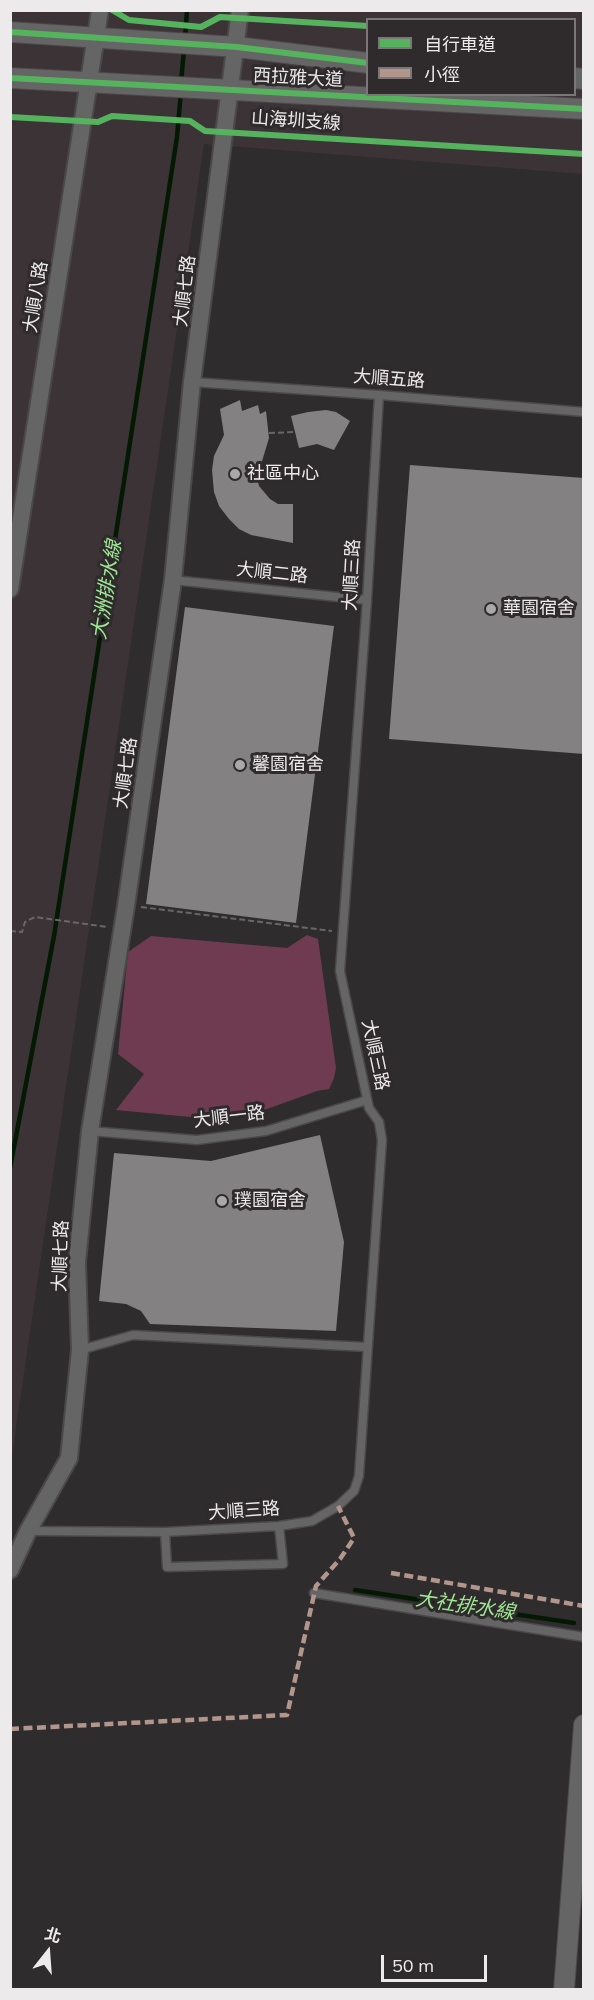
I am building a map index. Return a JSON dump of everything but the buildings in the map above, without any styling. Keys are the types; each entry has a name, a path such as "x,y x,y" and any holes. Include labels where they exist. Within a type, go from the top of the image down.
{"street":[{"name":"大順八路","path":"10,589 103,38 100,10"},
{"name":"大順七路","path":"10,1571 28,1531 69,1458 80,1350 77,1262 90,1131 126,906 173,580 192,382 240,10"},
{"name":"西拉雅大道","path":"10,32 216,45 366,63"},
{"name":"西拉雅大道","path":"10,78 584,109"},
{"path":"564,1989 584,1725"}],"lane":[{"name":"大順五路","path":"192,382 584,412"},
{"name":"大順三路","path":"28,1531 165,1532 279,1526 312,1521 338,1506 354,1491 359,1476 364,1434 382,1140 380,1122 369,1108 367,1100 340,971 368,600 379,395"},
{"name":"大順二路","path":"173,580 368,600"},
{"name":"大順一路","path":"90,1131 197,1140 266,1131 367,1100"},
{"path":"80,1350 133,1335 368,1347"},
{"path":"165,1532 167,1567 283,1564 279,1526"},
{"path":"314,1593 584,1637"}],"path":[{"path":"269,433 295,432"},
{"path":"126,906 343,933"},
{"path":"10,931 22,932 25,922 35,917 108,927"}],"shaded area":[{"path":"11,11 583,11 583,174 204,144 11,1462"},
{"path":"307,935 318,939 336,1068 329,1089 267,1109 201,1118 116,1110 144,1074 118,1054 128,952 151,936 287,948"}],"waterway":[{"name":"大洲排水線","path":"185,38 187,10"},
{"name":"大洲排水線","path":"181,83 184,49"},
{"name":"大洲排水線","path":"10,1168 54,936 177,137 181,91"},
{"name":"大社排水線","path":"355,1590 574,1623"}],"marked path":[{"path":"10,1729 287,1715 316,1586 340,1559 354,1538 338,1506"},
{"path":"391,1573 584,1606"}],"cycle path":[{"path":"112,10 129,20 201,27 220,17 366,26"},
{"path":"10,32 237,47 366,63"},
{"path":"10,78 584,109"},
{"name":"山海圳支線","path":"10,117 98,122 112,116 190,121 205,131 584,154"}],"place":[{"name":"社區中心","path":"235,474"},
{"name":"華園宿舍","path":"491,609"},
{"name":"馨園宿舍","path":"240,765"},
{"name":"璞園宿舍","path":"222,1201"}]}
